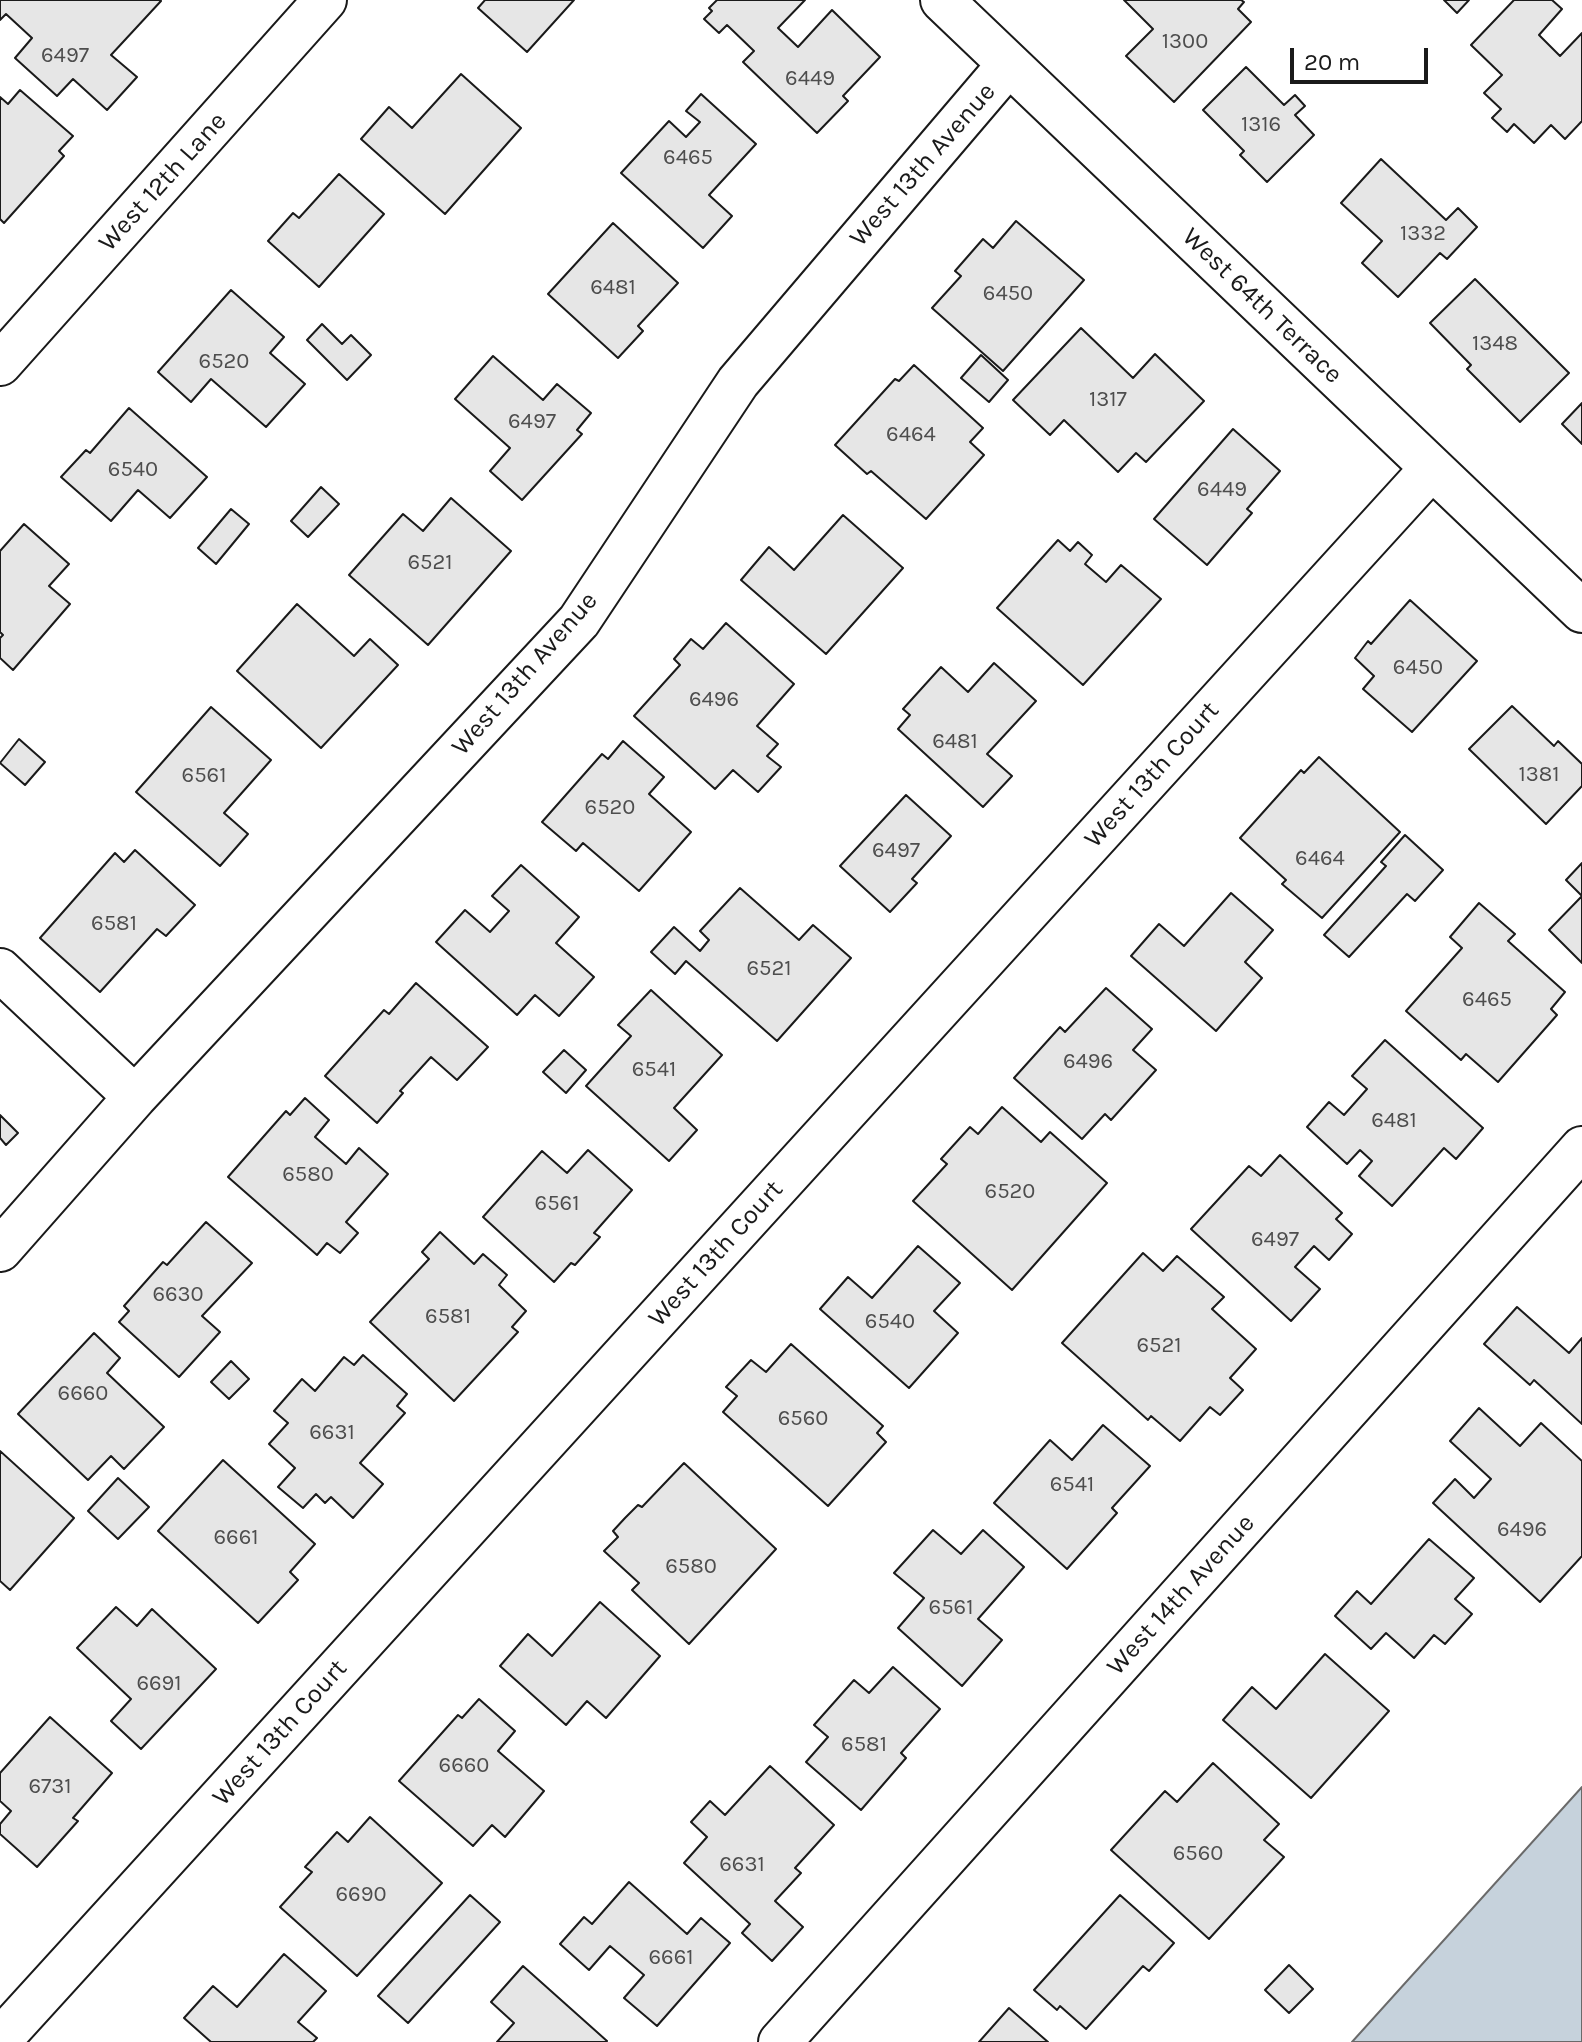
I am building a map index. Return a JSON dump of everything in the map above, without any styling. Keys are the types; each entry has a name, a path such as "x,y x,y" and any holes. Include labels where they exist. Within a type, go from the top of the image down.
{"street":[{"name":"West 12th Lane","path":"0,364 325,0"},
{"name":"West 64th Terrace","path":"942,0 1582,611"},
{"name":"West 13th Avenue","path":"0,1250 135,1097 579,621 738,382 1009,64"},
{"name":"West 13th Court","path":"0,2040 1432,468"},
{"path":"0,970 135,1097"},
{"name":"West 14th Avenue","path":"780,2042 1582,1148"}],"shaded area":[{"path":"1582,1787 1582,2042 1352,2042"}],"building":[{"path":"0,0 161,1 111,55 137,77 107,110 73,79 57,96 15,58 32,38 6,14 0,20"},
{"path":"485,0 574,0 527,52 478,8"},
{"path":"717,0 805,0 778,28 798,47 832,10 880,57 843,96 848,101 817,133 743,62 754,51 727,25 719,33 704,19"},
{"path":"1124,0 1241,0 1244,2 1238,9 1251,22 1174,102 1126,56 1153,29"},
{"path":"1444,0 1469,0 1457,13"},
{"path":"1514,0 1552,0 1562,9 1539,35 1560,56 1582,33 1582,121 1565,139 1551,125 1534,143 1514,124 1507,132 1492,118 1501,109 1484,93 1502,75 1471,45"},
{"path":"1246,67 1284,105 1295,95 1305,106 1295,115 1314,135 1267,182 1240,155 1244,151 1203,110"},
{"path":"461,74 521,128 445,214 361,139 389,107 412,128"},
{"path":"20,90 73,136 59,151 64,156 4,223 0,219 0,97 8,104"},
{"path":"701,94 756,144 709,195 732,216 703,248 621,173 669,121 686,137 700,122 686,111"},
{"path":"1381,159 1446,220 1458,208 1477,227 1447,259 1440,253 1398,297 1362,263 1382,241 1341,203"},
{"path":"339,174 384,214 319,287 268,241 293,213 299,218"},
{"path":"1016,221 1084,280 1003,371 932,308 961,276 955,271 983,239 993,248"},
{"path":"613,223 678,283 638,326 643,331 618,358 548,294"},
{"path":"1475,279 1569,373 1520,422 1467,369 1471,365 1430,323"},
{"path":"231,290 284,337 270,353 305,384 266,427 211,379 191,402 158,372"},
{"path":"322,324 342,344 351,335 371,355 347,380 307,340"},
{"path":"1081,328 1133,378 1155,354 1204,401 1146,462 1136,453 1118,472 1064,420 1050,435 1013,400"},
{"path":"981,355 1008,380 989,402 961,378"},
{"path":"493,356 543,400 557,384 591,413 577,430 582,434 522,500 490,471 510,448 455,399"},
{"path":"914,365 983,428 970,442 984,455 926,519 871,471 867,474 835,445 895,379 899,381"},
{"path":"1582,403 1582,444 1562,424"},
{"path":"129,408 207,477 170,518 138,490 111,521 61,477 86,450 90,453"},
{"path":"1233,429 1280,471 1247,509 1252,513 1207,565 1154,519"},
{"path":"321,487 339,504 308,537 291,521"},
{"path":"451,498 511,551 428,645 349,575 403,514 423,531"},
{"path":"231,509 249,524 216,564 198,548"},
{"path":"843,515 903,568 826,654 741,580 769,547 794,570"},
{"path":"24,524 69,564 49,586 70,604 13,670 0,658 0,638 3,635 0,632 0,551"},
{"path":"1058,540 1070,551 1078,542 1092,555 1085,564 1106,582 1121,565 1161,599 1083,685 997,608"},
{"path":"1410,600 1477,661 1412,732 1363,689 1374,676 1355,658"},
{"path":"297,604 354,656 370,639 398,665 321,748 237,671"},
{"path":"726,623 794,684 757,726 778,744 767,756 781,767 758,792 733,770 715,789 634,716 680,665 674,659 691,639 703,649"},
{"path":"994,663 1036,701 987,754 1012,776 983,807 898,729 910,715 903,709 941,667 968,692"},
{"path":"1512,706 1554,746 1558,741 1582,764 1582,786 1546,824 1469,749"},
{"path":"211,707 271,760 224,813 248,834 220,866 136,792"},
{"path":"19,739 45,762 25,785 0,763"},
{"path":"623,741 664,777 649,794 691,832 639,891 583,843 576,851 542,822 602,754 608,759"},
{"path":"1319,757 1400,832 1322,918 1282,884 1286,880 1240,838 1301,770 1304,773"},
{"path":"906,795 951,836 912,879 917,883 890,912 840,866"},
{"path":"1405,835 1443,870 1415,901 1407,894 1349,957 1324,935 1386,866 1381,862"},
{"path":"135,850 195,905 166,936 157,929 100,992 40,938 115,853 124,862"},
{"path":"1582,863 1582,896 1566,880"},
{"path":"521,865 579,917 556,943 594,977 559,1016 535,995 517,1015 436,942 465,910 490,932 509,911 492,896"},
{"path":"740,888 799,940 813,925 851,958 777,1041 686,961 675,974 651,952 674,927 700,951 709,940 700,931"},
{"path":"1231,893 1273,930 1245,962 1262,978 1216,1031 1131,956 1159,924 1184,946"},
{"path":"1582,896 1582,963 1549,930"},
{"path":"1479,903 1515,934 1508,941 1565,992 1551,1009 1557,1015 1498,1082 1466,1054 1461,1060 1406,1011 1462,948 1450,937"},
{"path":"416,983 488,1047 457,1080 431,1057 400,1091 403,1093 377,1123 325,1076 384,1010 389,1014"},
{"path":"1106,988 1152,1029 1133,1050 1156,1070 1111,1120 1105,1114 1082,1139 1014,1078 1060,1027 1065,1032"},
{"path":"651,990 722,1055 674,1108 697,1130 669,1161 586,1086 631,1036 618,1025"},
{"path":"1385,1040 1483,1128 1456,1159 1444,1148 1392,1206 1359,1176 1372,1161 1360,1150 1347,1164 1307,1127 1329,1102 1344,1115 1367,1089 1352,1076"},
{"path":"564,1050 586,1070 566,1093 543,1072"},
{"path":"305,1098 329,1120 315,1137 346,1164 359,1148 388,1174 346,1222 358,1233 340,1253 327,1243 317,1255 228,1177 286,1111 290,1115"},
{"path":"1002,1107 1041,1142 1050,1132 1107,1183 1012,1290 913,1201 947,1164 941,1159 970,1127 978,1134"},
{"path":"0,1115 18,1133 6,1145 0,1138"},
{"path":"588,1150 632,1190 594,1233 600,1237 575,1265 571,1263 554,1282 483,1217 542,1151 567,1173"},
{"path":"1280,1155 1342,1213 1336,1219 1352,1234 1329,1260 1314,1246 1295,1267 1320,1289 1291,1321 1191,1229 1249,1166 1261,1176"},
{"path":"206,1222 252,1263 202,1316 220,1332 179,1377 119,1322 129,1311 124,1306 163,1262 167,1265"},
{"path":"440,1232 474,1264 483,1254 507,1275 499,1285 526,1311 512,1327 518,1332 454,1401 370,1322 429,1259 422,1252"},
{"path":"918,1246 960,1283 934,1311 958,1333 909,1388 820,1309 848,1277 872,1298"},
{"path":"1143,1253 1163,1271 1177,1256 1224,1297 1212,1309 1256,1349 1230,1378 1243,1390 1220,1415 1210,1407 1180,1441 1151,1416 1148,1420 1062,1343"},
{"path":"1517,1307 1569,1353 1582,1338 1582,1424 1534,1380 1530,1385 1484,1344"},
{"path":"94,1333 120,1358 107,1373 164,1427 124,1469 111,1456 88,1480 18,1414"},
{"path":"791,1344 883,1426 877,1433 886,1442 828,1506 723,1412 737,1396 726,1387 751,1360 766,1372"},
{"path":"363,1355 407,1394 397,1406 405,1413 360,1463 383,1484 353,1518 331,1497 325,1503 316,1494 303,1508 278,1487 295,1468 269,1444 288,1423 274,1411 302,1379 315,1391 344,1357 354,1365"},
{"path":"231,1361 249,1379 229,1399 211,1382"},
{"path":"1479,1408 1520,1446 1541,1423 1582,1461 1582,1556 1540,1602 1433,1503 1455,1479 1474,1498 1491,1479 1450,1441"},
{"path":"1103,1425 1150,1466 1112,1508 1117,1513 1067,1569 994,1503 1050,1440 1072,1460"},
{"path":"0,1451 74,1518 10,1590 0,1581"},
{"path":"223,1460 315,1544 290,1572 298,1580 258,1623 158,1531"},
{"path":"684,1463 776,1549 689,1644 632,1590 639,1583 604,1551 618,1537 613,1531 638,1505 642,1507"},
{"path":"118,1478 149,1507 118,1539 88,1511"},
{"path":"933,1530 961,1554 983,1530 1024,1567 978,1619 1002,1640 962,1686 898,1628 924,1598 894,1573"},
{"path":"1429,1539 1474,1578 1455,1599 1472,1614 1445,1644 1434,1635 1414,1658 1386,1633 1371,1649 1335,1616 1357,1591 1371,1604"},
{"path":"600,1602 660,1656 606,1718 587,1701 566,1725 500,1666 528,1634 552,1656"},
{"path":"116,1607 137,1626 152,1609 216,1669 141,1749 111,1721 131,1699 77,1648"},
{"path":"1325,1654 1389,1711 1311,1798 1223,1720 1252,1687 1276,1709"},
{"path":"893,1667 940,1709 901,1753 906,1758 861,1810 806,1762 828,1737 814,1725 854,1680 869,1693"},
{"path":"479,1699 515,1731 498,1751 544,1791 505,1837 492,1825 473,1846 399,1781 458,1715 462,1718"},
{"path":"50,1717 112,1773 73,1818 78,1821 37,1867 0,1834 0,1824 11,1811 0,1801 0,1773"},
{"path":"1213,1763 1279,1824 1264,1840 1284,1857 1209,1939 1111,1850 1165,1791 1177,1802"},
{"path":"770,1766 834,1825 795,1868 801,1873 775,1901 803,1927 772,1961 742,1933 750,1924 684,1863 707,1837 691,1822 710,1801 725,1815"},
{"path":"370,1817 442,1883 357,1976 280,1907 312,1872 305,1867 337,1832 348,1842"},
{"path":"629,1882 687,1934 701,1918 730,1943 657,2026 624,1998 644,1975 610,1946 589,1970 560,1944 584,1917 592,1924"},
{"path":"470,1895 500,1922 408,2023 378,1996"},
{"path":"1120,1895 1174,1943 1149,1971 1143,1966 1086,2029 1060,2006 1057,2010 1034,1990"},
{"path":"284,1954 326,1991 298,2022 317,2038 313,2042 211,2042 184,2018 213,1986 237,2007"},
{"path":"1289,1965 1313,1989 1289,2013 1265,1990"},
{"path":"523,1966 607,2041 497,2042 514,2023 491,2002"},
{"path":"1009,2008 1048,2042 979,2042"}]}
